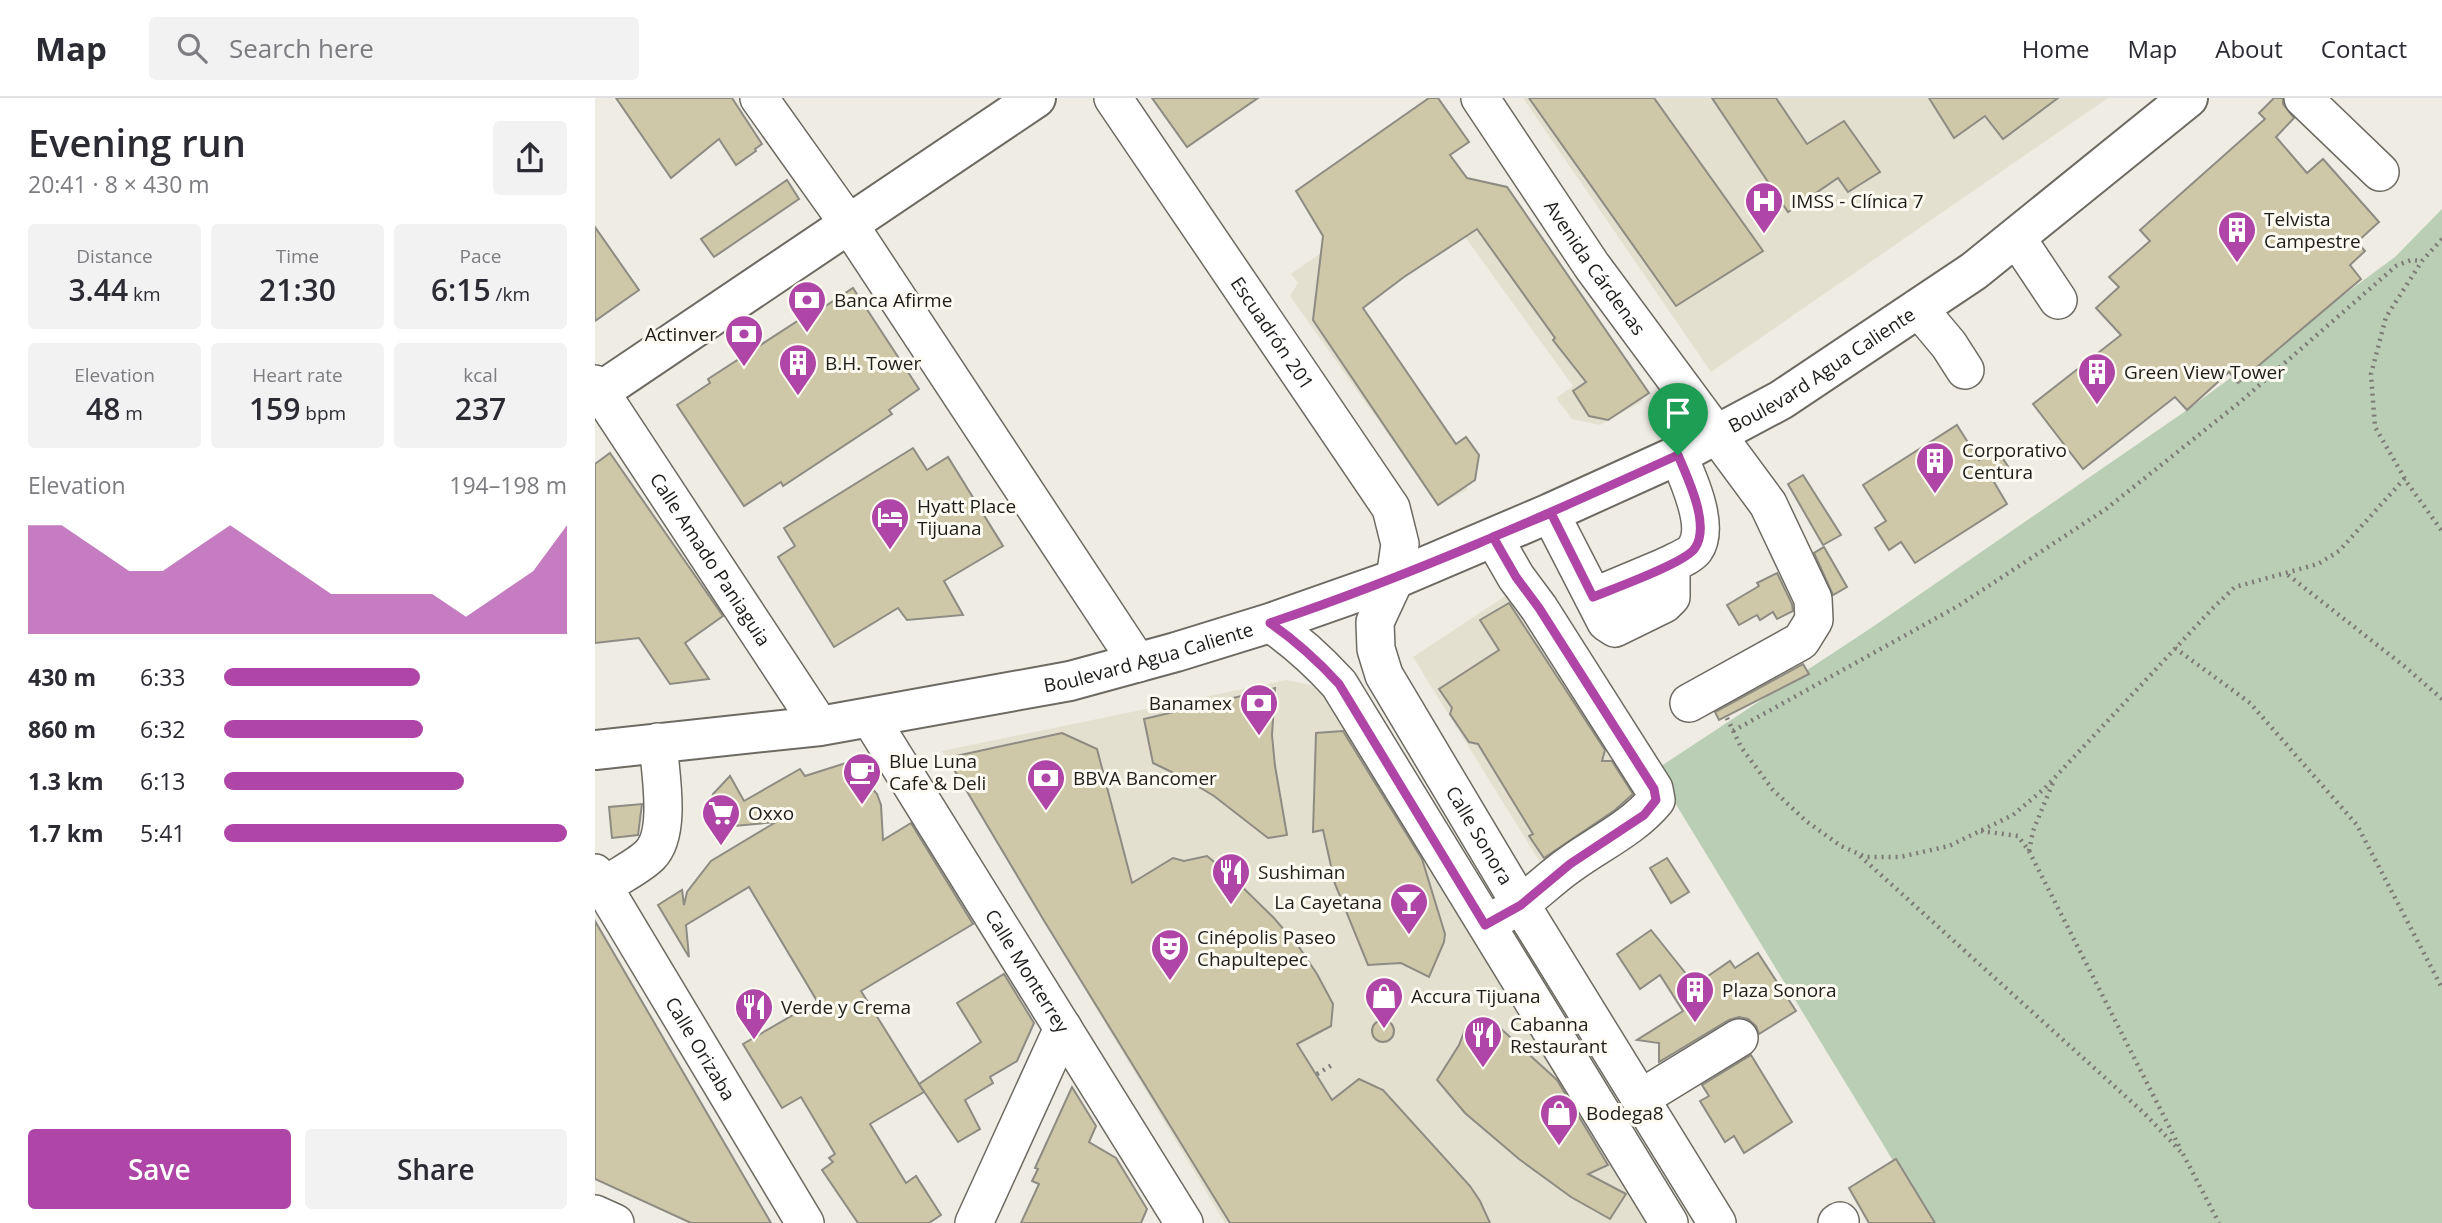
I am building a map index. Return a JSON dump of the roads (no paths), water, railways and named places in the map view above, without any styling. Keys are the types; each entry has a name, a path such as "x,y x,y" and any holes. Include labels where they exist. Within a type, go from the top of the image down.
{"main road":[{"path":"597,390 1036,98"},
{"name":"Boulevard Agua Caliente","path":"595,750 820,726 1070,681 1270,623 1395,579 1551,513 1678,455 1781,400 1974,271 2188,98"}],"street":[{"path":"759,98 848,223 1138,663"},
{"name":"Escuadrón 201","path":"1114,98 1391,509 1400,544 1395,579"},
{"name":"Avenida Cárdenas","path":"1480,98 1592,266 1769,504 1813,599 1814,620 1801,640 1701,697"},
{"path":"2303,98 2379,172"},
{"path":"2016,237 2058,300"},
{"path":"1918,308 1949,345 1965,370"},
{"name":"Calle Amado Paniaguia","path":"597,390 820,726"},
{"path":"1551,513 1606,622 1615,628 1664,604 1671,597 1671,576 1667,566 1695,550 1699,540 1699,514 1678,455"},
{"path":"1485,925 1521,905 1570,864 1644,815 1656,800 1654,789 1539,608 1516,577 1493,537"},
{"name":"Calle Sonora","path":"1395,579 1375,622 1376,649 1384,675 1521,905 1717,1223"},
{"path":"1270,623 1318,660 1339,684 1669,1223"},
{"name":"Calle Monterrey","path":"870,718 1184,1223"},
{"path":"600,879 649,856 660,838 663,821 659,743"},
{"name":"Calle Orizaba","path":"600,879 805,1223"},
{"path":"974,1223 1063,1028"},
{"path":"1641,1098 1739,1038"},
{"path":"595,1214 615,1223"}],"place":[{"name":"IMSS - Clínica 7","path":"1764,235"},
{"name":"Telvista Campestre","path":"2237,264"},
{"name":"Banca Afirme","path":"807,334"},
{"name":"Actinver","path":"744,368"},
{"name":"B.H. Tower","path":"798,397"},
{"name":"Green View Tower","path":"2097,406"},
{"name":"Corporativo Centura","path":"1935,495"},
{"name":"Hyatt Place Tijuana","path":"890,551"},
{"name":"Banamex","path":"1259,737"},
{"name":"Blue Luna Cafe & Deli","path":"862,806"},
{"name":"BBVA Bancomer","path":"1046,812"},
{"name":"Oxxo","path":"721,847"},
{"name":"Sushiman","path":"1231,906"},
{"name":"La Cayetana","path":"1409,936"},
{"name":"Cinépolis Paseo Chapultepec","path":"1170,982"},
{"name":"Plaza Sonora","path":"1695,1024"},
{"name":"Accura Tijuana","path":"1384,1030"},
{"name":"Verde y Crema","path":"754,1041"},
{"name":"Cabanna Restaurant","path":"1483,1069"},
{"name":"Bodega8","path":"1559,1147"}]}
